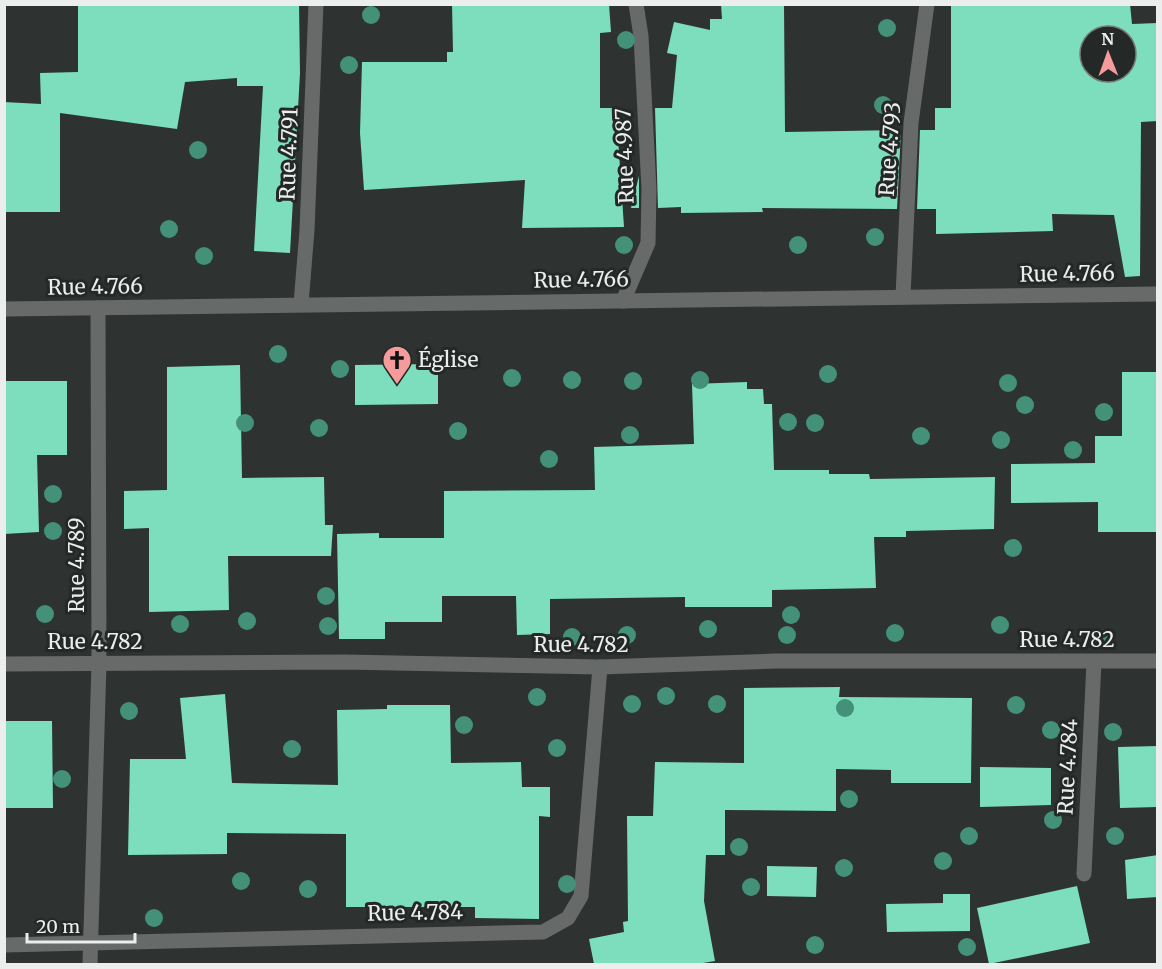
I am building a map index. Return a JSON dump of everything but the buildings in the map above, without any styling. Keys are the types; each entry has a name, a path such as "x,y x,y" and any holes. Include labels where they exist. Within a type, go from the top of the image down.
{"street":[{"name":"Rue 4.791","path":"301,304 307,230 316,4"},
{"name":"Rue 4.987","path":"623,300 648,243 649,177 641,36 636,4"},
{"name":"Rue 4.793","path":"903,296 911,123 927,4"},
{"name":"Rue 4.766","path":"4,309 1158,294"},
{"name":"Rue 4.789","path":"90,964 99,663 98,309"},
{"name":"Rue 4.782","path":"4,664 345,662 600,667 776,662 1158,661"},
{"name":"Rue 4.784","path":"1084,874 1094,662"},
{"name":"Rue 4.784","path":"4,945 543,932 568,918 581,896 600,667"}],"place":[{"name":"Église","path":"397,386"}]}
